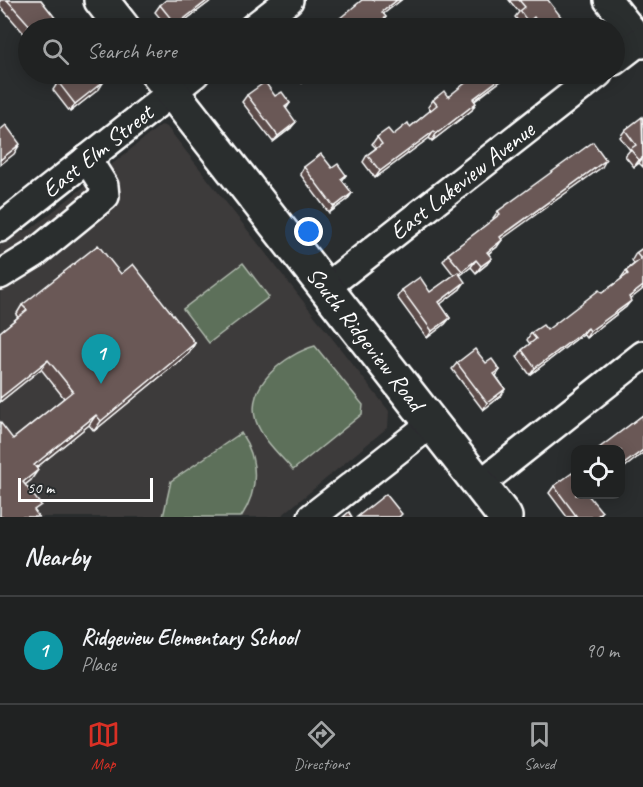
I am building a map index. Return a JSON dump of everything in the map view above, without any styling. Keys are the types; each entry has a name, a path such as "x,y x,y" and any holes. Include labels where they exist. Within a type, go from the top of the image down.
{"main road":[{"path":"101,0 115,18"},
{"name":"South Ridgeview Road","path":"178,84 326,288 505,517"}],"street":[{"path":"266,18 289,0"},
{"path":"608,0 622,18"},
{"path":"625,22 642,43 625,54"},
{"name":"East Elm Street","path":"0,228 87,159 171,84"},
{"name":"East Lakeview Avenue","path":"326,288 585,84"},
{"path":"0,275 34,254 105,196 104,186 87,159"},
{"path":"480,484 643,354"},
{"path":"312,517 432,423"}],"shaded area":[{"path":"161,125 167,127 389,411 388,427 280,517 0,517 0,244 12,235 31,229"}],"green space":[{"path":"243,263 269,297 209,343 183,309"},
{"path":"315,346 363,405 362,414 293,470 272,447 259,428 254,408 256,395 270,373 292,356"},
{"path":"241,433 254,464 254,486 241,517 163,517 171,481"}],"building":[{"path":"7,0 41,0 55,18 23,18"},
{"path":"166,0 208,0 185,18 170,18 160,5"},
{"path":"362,0 397,0 382,12 385,18 340,18"},
{"path":"519,0 548,0 562,18 525,18 520,11 525,7"},
{"path":"60,84 100,84 75,104"},
{"path":"262,84 266,84 275,96 282,92 290,103 285,107 296,122 278,136 247,95"},
{"path":"464,84 493,84 473,99 476,103 436,134 434,131 380,171 367,155 382,144 377,137 388,129 393,135 408,123 410,127 437,105 433,100 444,91 448,97"},
{"path":"642,117 643,157 639,160 630,149 636,145 625,130"},
{"path":"6,125 20,144 0,160 0,130"},
{"path":"593,142 606,160 500,237 502,240 487,252 492,258 481,266 476,260 462,271 448,254 500,214 498,211"},
{"path":"321,154 332,168 338,164 346,175 341,179 352,193 334,207 304,167"},
{"path":"98,245 121,274 133,264 195,343 101,421 96,415 34,465 38,470 23,482 41,505 34,510 39,517 0,517 0,422 13,439 73,391 48,360 0,398 0,332 27,310 22,305"},
{"path":"643,248 643,286 629,297 631,301 590,331 588,328 535,368 522,350 536,339 531,333 543,325 547,330 599,290 602,293 628,274 626,271 641,259 636,253"},
{"path":"458,272 465,282 439,302 450,318 432,331 402,290 420,277 430,292"},
{"path":"475,349 486,363 492,359 500,370 494,374 505,389 487,403 457,363"},
{"path":"643,415 643,450 625,463 625,445 603,445"},
{"path":"571,474 571,499 591,499 602,512 596,517 577,517 554,486"},
{"path":"386,494 402,514 399,517 357,517"}],"place":[{"name":"Ridgeview Elementary School","path":"101,384"}]}
